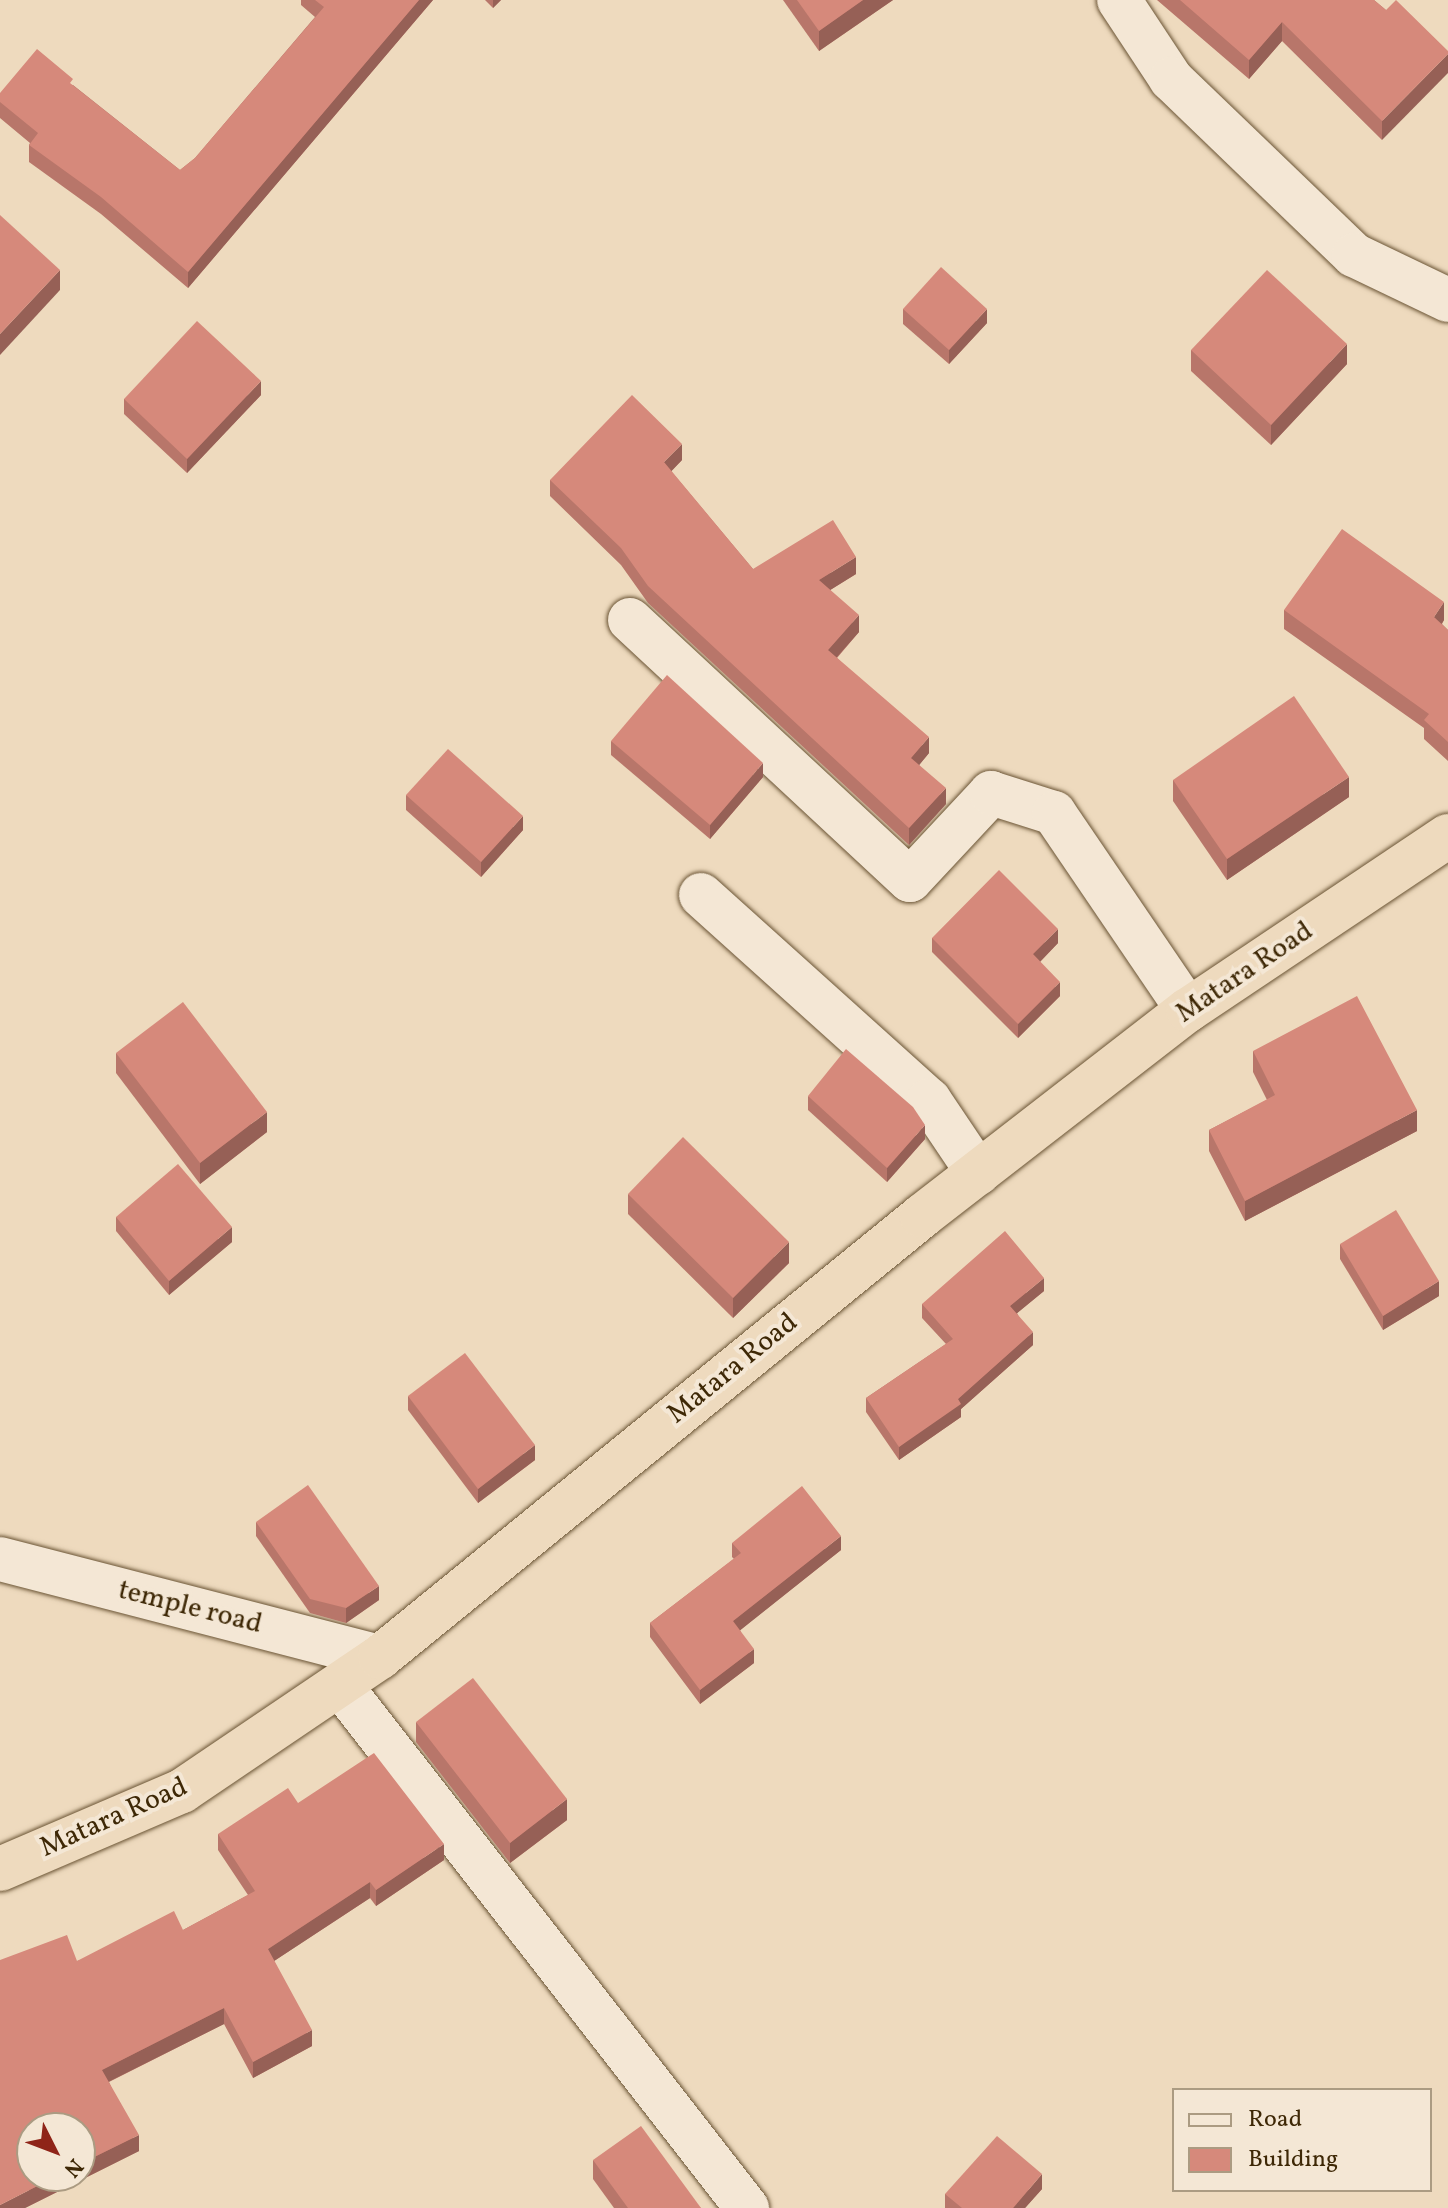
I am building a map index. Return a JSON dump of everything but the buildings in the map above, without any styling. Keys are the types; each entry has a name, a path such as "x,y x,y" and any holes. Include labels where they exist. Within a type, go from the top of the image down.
{"highway":[{"name":"Matara Road","path":"0,1869 182,1791 380,1657 978,1173 1188,1010 1448,836"}],"street":[{"path":"1119,0 1171,79 1354,255 1448,300"},
{"path":"630,620 910,880 991,793 1054,813 1188,1010"},
{"path":"701,895 929,1100 978,1173"},
{"name":"temple road","path":"0,1559 380,1657"},
{"path":"340,1685 747,2208"}]}
